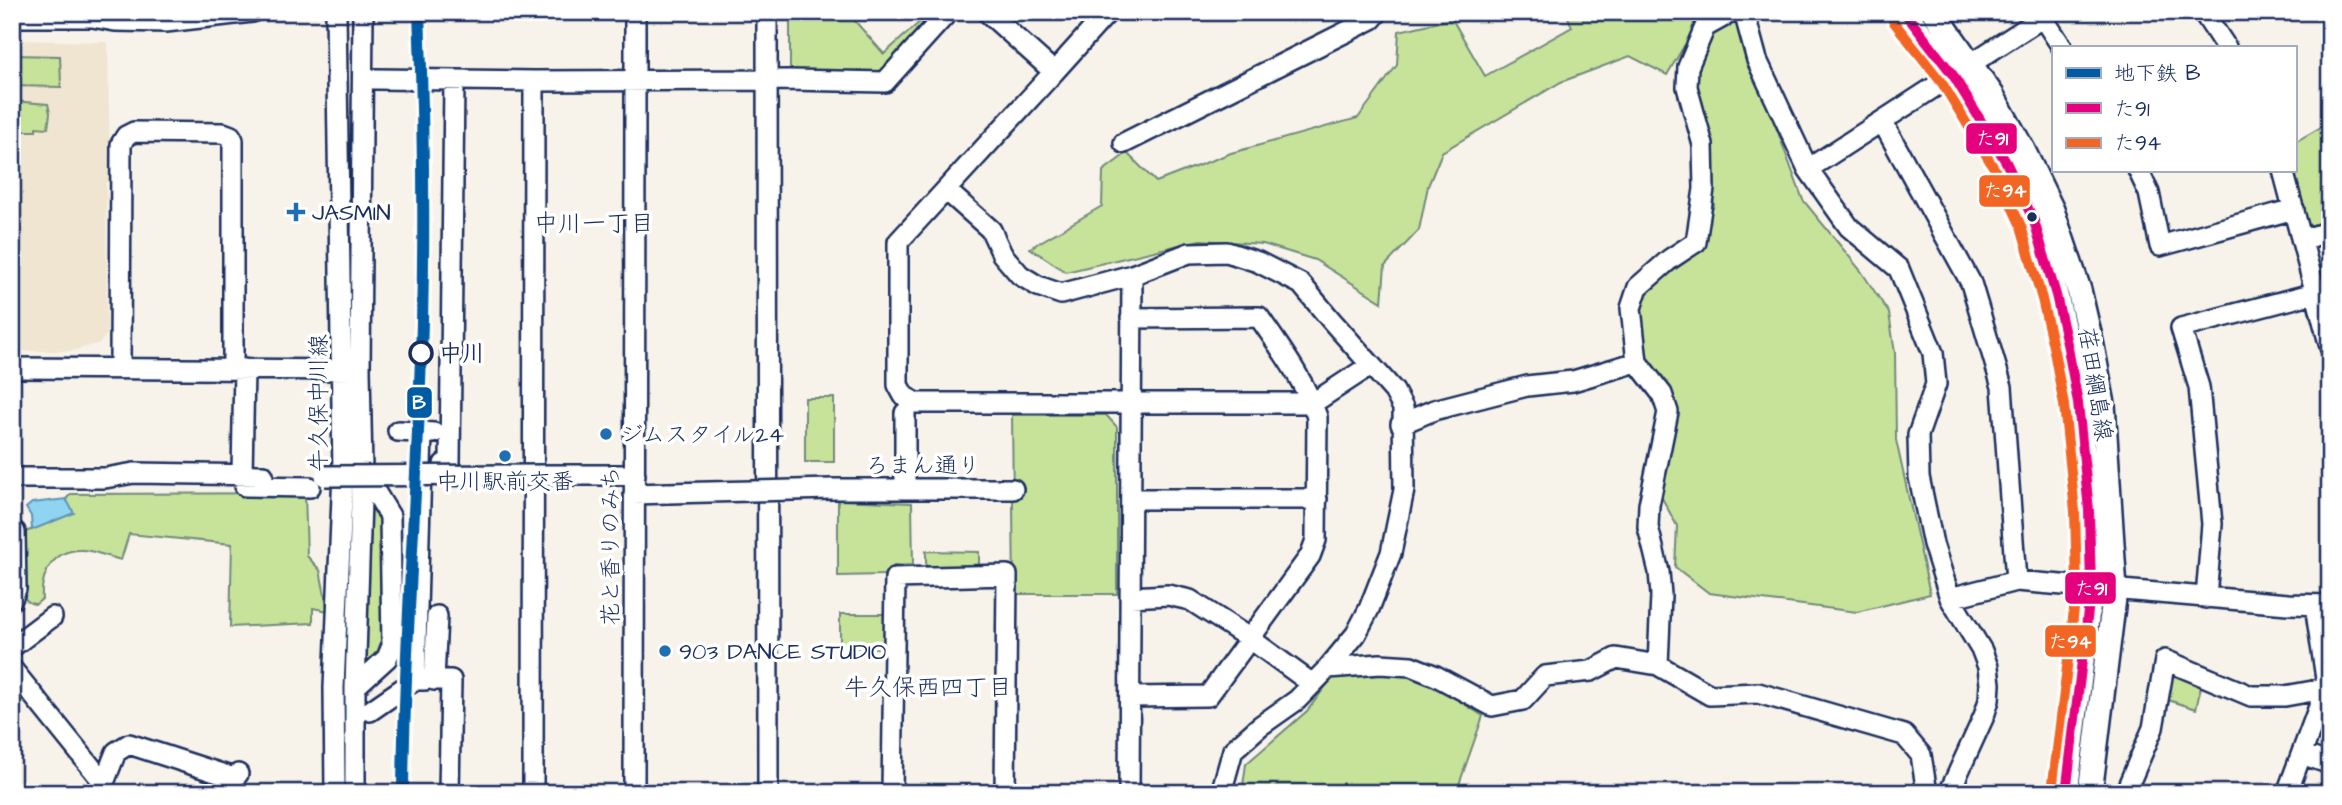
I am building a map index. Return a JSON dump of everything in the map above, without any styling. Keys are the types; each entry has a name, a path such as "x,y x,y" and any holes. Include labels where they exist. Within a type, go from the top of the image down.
{"main road":[{"name":"荏田綱島線","path":"1904,12 1963,69 2023,150 2052,209 2079,290 2103,404 2115,590 2090,793"},
{"name":"荏田綱島線","path":"1934,12 1963,69 1975,108 2006,162 2034,221 2056,295 2078,403 2089,510 2091,586 2066,793"}],"street":[{"path":"12,17 92,17 115,21 166,22 251,12"},
{"name":"牛久保中川線","path":"335,12 351,370 362,470 355,687 355,793"},
{"name":"牛久保中川線","path":"335,793 335,674 343,472 351,370 363,12"},
{"name":"花と香りのみち","path":"634,793 635,12"},
{"path":"767,12 768,793"},
{"path":"375,79 885,82 948,12"},
{"path":"987,12 1054,72"},
{"path":"1108,12 898,242 898,385 904,396 916,403 1313,403 1371,365"},
{"path":"1124,143 1372,19 1378,12"},
{"path":"1658,665 1661,595 1659,572 1648,527 1659,446 1668,412 1662,394 1637,362 1631,307 1638,287 1670,259 1696,242 1704,189 1703,145 1687,87 1688,67 1704,27 1732,12"},
{"path":"1744,12 1757,60 1808,169 1849,227 1899,269 1933,353 1936,384 1918,435 1919,477 1933,544 1950,598 1982,652 1988,667 1990,684 1984,716 1949,793"},
{"path":"2203,12 2225,46"},
{"path":"1808,169 2047,15 2062,46"},
{"path":"454,80 447,467 477,467"},
{"path":"533,793 534,81"},
{"path":"1882,121 1971,283 2002,387 2016,582"},
{"path":"120,368 122,139 129,133 147,132 223,133 231,136 242,474"},
{"path":"2139,172 2149,193 2161,246 2294,209"},
{"path":"2284,172 2330,347"},
{"path":"946,190 991,230 1002,254 1020,275 1038,286 1061,294 1132,275 1189,253 1227,252 1258,262 1301,284 1394,391 1403,408 1401,424 1404,490 1391,554 1356,634 1297,700 1260,726 1233,750 1221,793"},
{"path":"2302,240 2330,231"},
{"path":"1129,793 1132,275"},
{"path":"2206,598 2212,524 2199,387 2181,328 2315,293"},
{"path":"1130,697 1208,696 1310,556 1316,540 1317,499 1317,417 1313,403 1259,317 1131,318"},
{"path":"1401,424 1434,410 1527,386 1573,381 1637,362"},
{"path":"12,368 351,370"},
{"path":"905,412 905,489"},
{"path":"398,431 422,432 449,426"},
{"path":"422,432 424,680"},
{"path":"355,687 387,658 392,646 390,516 362,470"},
{"path":"12,478 105,478 135,473 263,475"},
{"name":"ろまん通り","path":"105,478 134,485 569,475 605,476 634,485 662,489 1013,489"},
{"path":"1131,499 1317,499"},
{"path":"12,599 16,589 15,533"},
{"path":"892,793 895,578 1007,575 1005,793"},
{"path":"1950,598 2016,582 2322,605 2328,685 2287,793"},
{"path":"1130,597 1168,596 1190,600 1311,683"},
{"path":"424,680 437,616"},
{"path":"12,647 52,617"},
{"path":"1328,668 1380,664 1410,666 1436,676 1492,706 1523,700 1545,676 1591,671 1616,658 1658,665 1710,695 1758,693 1905,735 1921,755 1927,793"},
{"path":"2125,793 2153,728 2165,660 2251,696 2285,696 2314,691 2328,685"},
{"path":"12,668 102,788"},
{"path":"370,711 424,680 451,680 449,793"},
{"path":"102,788 116,752 131,736 234,778 238,774"},
{"path":"2302,754 2330,764"}],"shaded area":[{"path":"12,40 108,42 110,181 106,182 107,334 100,343 72,351 12,351"}],"green space":[{"path":"790,12 847,12 884,54 922,20 915,12 934,12 937,15 892,65 876,74 790,70"},
{"path":"1566,12 1704,12 1667,75 1630,56 1561,82 1442,152 1428,186 1419,230 1385,266 1382,302 1315,260 1263,244 1200,240 1066,272 1030,248 1102,206 1103,171 1127,153 1156,182 1231,153 1358,118 1397,65 1399,31 1452,19 1485,76 1572,27"},
{"path":"1736,19 1803,200 1861,271 1889,313 1895,353 1896,440 1930,594 1857,612 1709,593 1675,567 1677,526 1655,485 1660,382 1642,358 1640,314 1649,288 1694,256 1714,205 1694,62 1706,29"},
{"path":"12,55 60,56 61,87 12,86"},
{"path":"12,101 48,104 48,128 36,127 36,131 19,131 19,140 12,139"},
{"path":"2330,122 2330,222 2310,229 2296,201 2290,172 2296,172 2296,141"},
{"path":"805,398 834,398 834,462 805,462"},
{"path":"1012,415 1106,415 1117,427 1117,594 1014,594"},
{"path":"305,493 307,556 320,570 328,611 313,608 313,623 230,627 232,544 129,534 121,560 83,550 64,553 57,558 46,572 42,599 36,604 24,597 21,589 23,533 73,513 66,499 71,494"},
{"path":"838,500 912,503 913,565 894,566 895,570 884,575 838,576"},
{"path":"370,502 380,517 385,538 382,638 376,656 363,668"},
{"path":"926,551 979,552 979,568 926,566"},
{"path":"840,614 885,614 885,648 840,647"},
{"path":"2170,668 2202,682 2196,709 2165,699"},
{"path":"1338,670 1417,674 1483,716 1456,793 1242,793 1246,764 1307,711"}],"water":[{"path":"66,499 74,513 32,530 31,516 26,508 32,503"}],"metro line":[{"name":"B","path":"403,793 405,690 423,291 419,12"}],"transit line":[{"name":"た91","path":"1904,12 1953,75 2006,162 2034,221 2056,295 2068,348 2078,403 2089,510 2091,586 2066,793"},
{"name":"た94","path":"1893,21 1942,83 1994,168 2021,226 2054,351 2064,405 2075,511 2077,585 2052,791"}],"place":[{"name":"JASMIN","path":"296,212"},
{"name":"中川","path":"421,353"},
{"name":"ジムスタイル24","path":"606,434"},
{"name":"中川駅前交番","path":"505,456"},
{"name":"903 DANCE STUDIO","path":"665,651"}],"district":[{"name":"中川一丁目","path":"594,223"},
{"name":"牛久保西四丁目","path":"928,687"}]}
